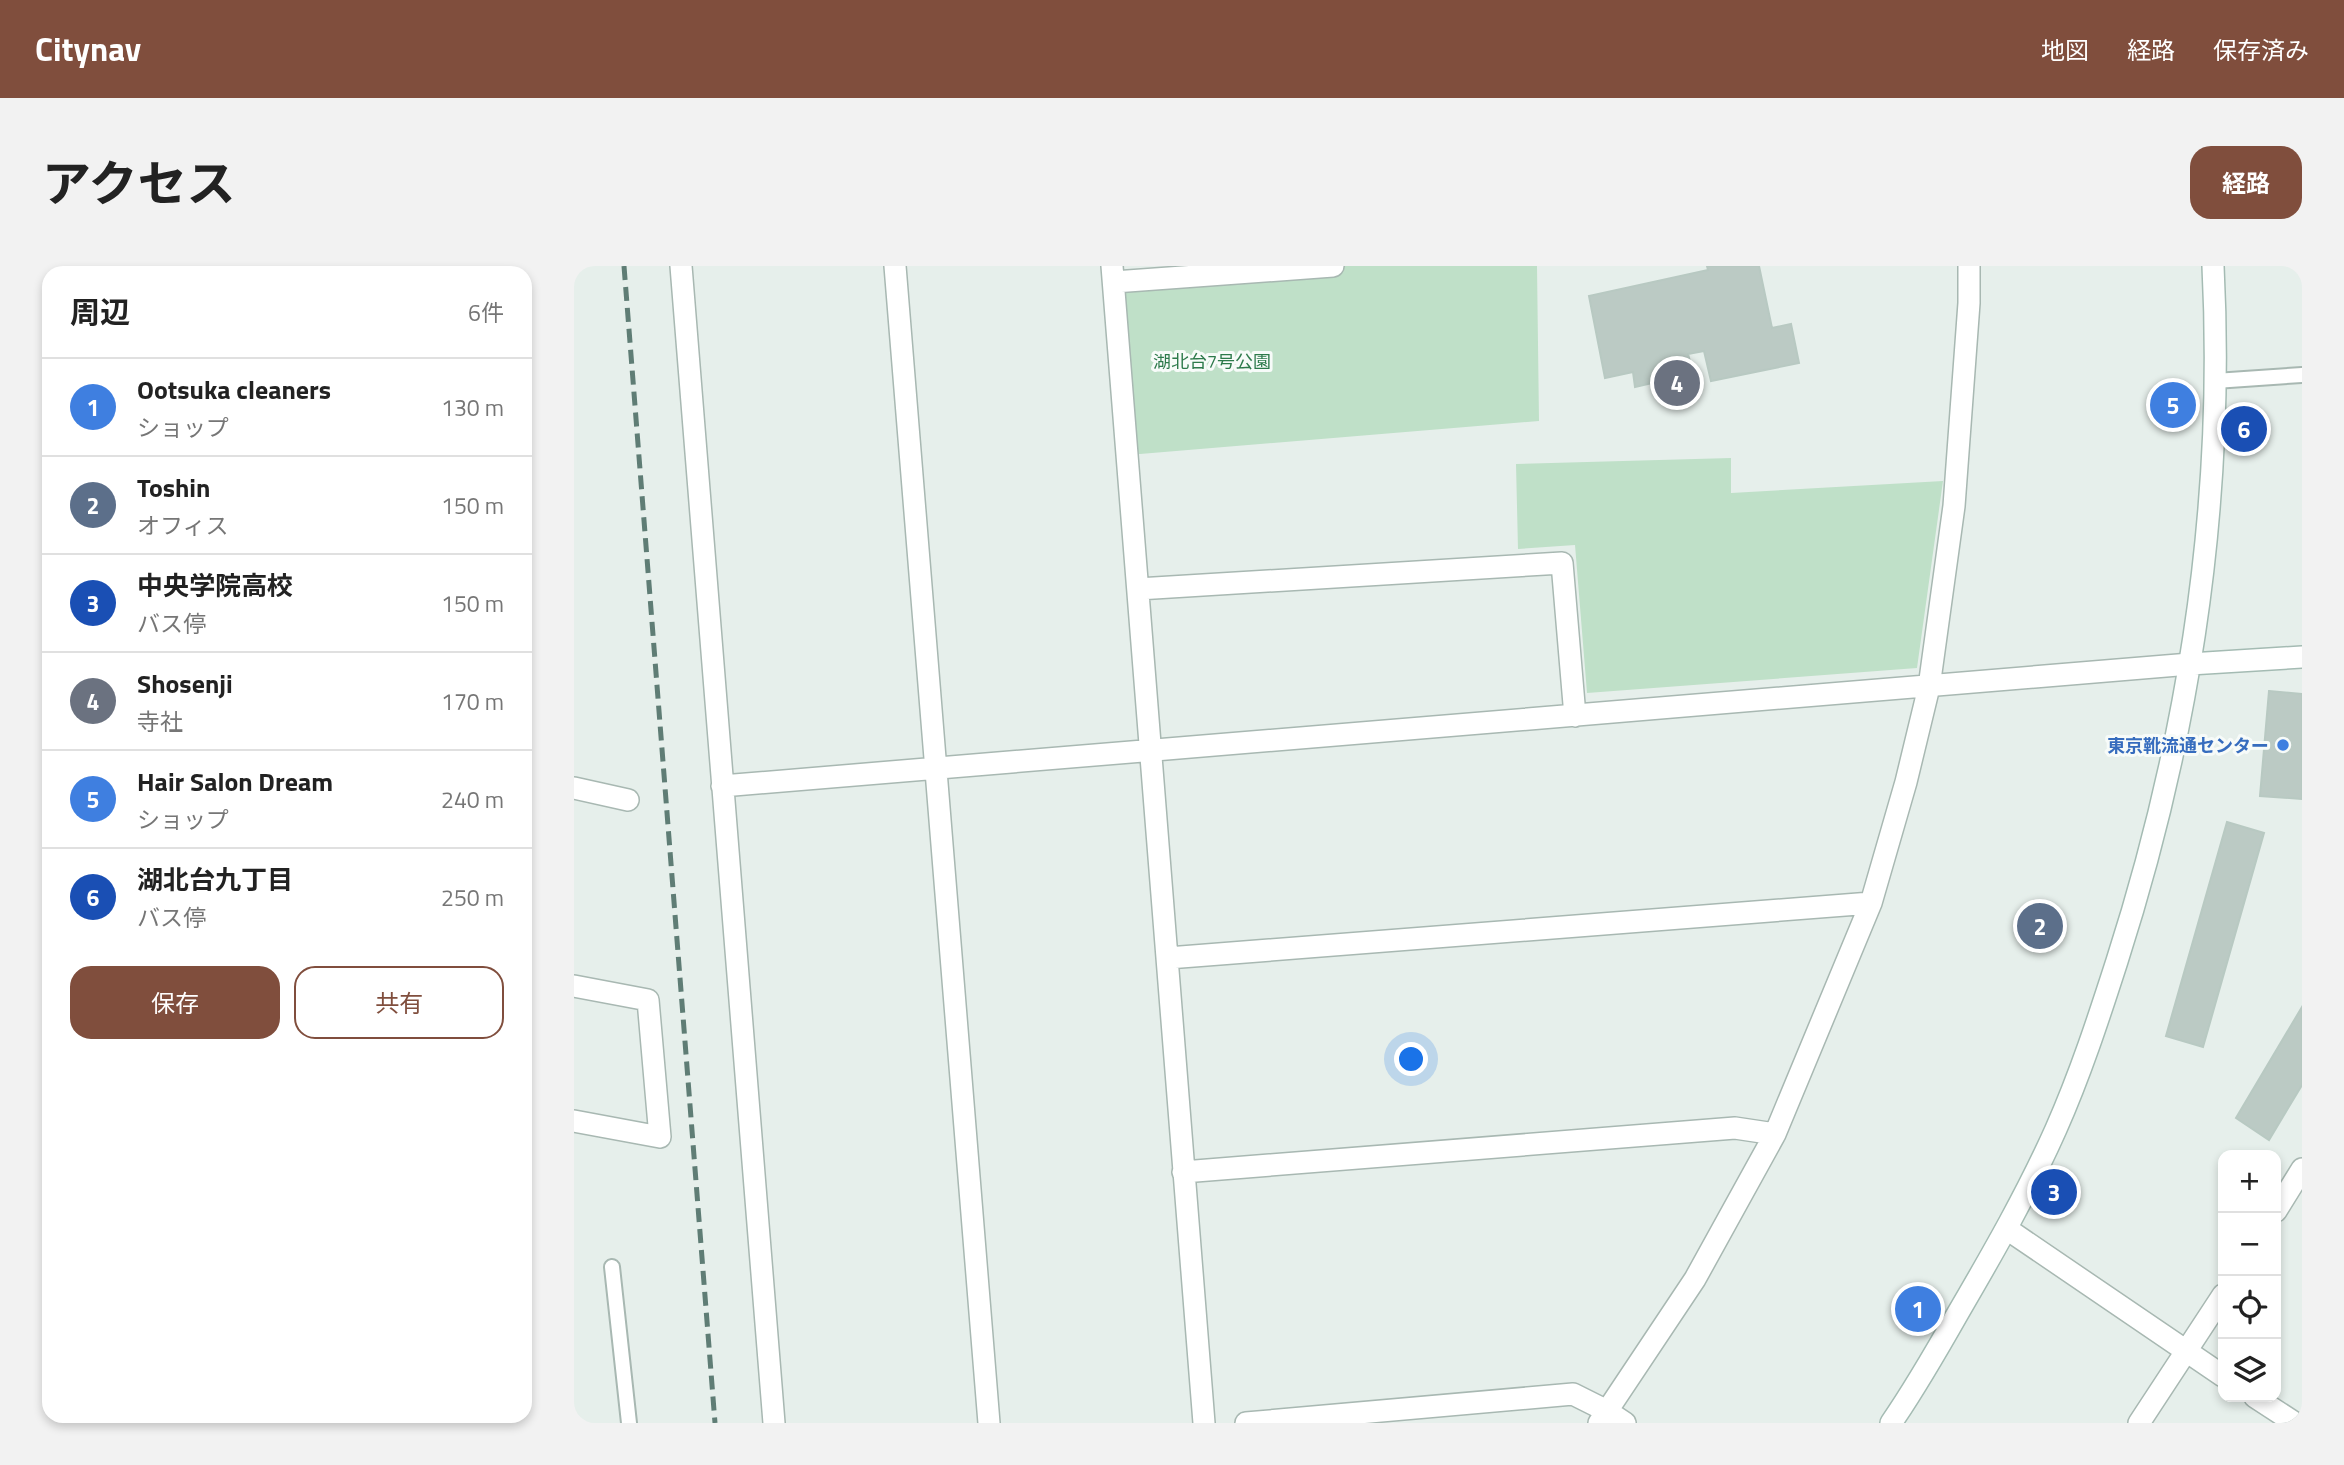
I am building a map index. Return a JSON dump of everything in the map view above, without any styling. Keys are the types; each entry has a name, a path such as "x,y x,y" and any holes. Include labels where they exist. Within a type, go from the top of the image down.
{"street":[{"path":"681,266 774,1423"},
{"path":"895,266 989,1423"},
{"path":"1204,1423 1113,274 1334,266"},
{"path":"1603,1417 1695,1279 1775,1134 1871,903 1906,782 1929,687 1954,506 1969,303 1969,266"},
{"path":"1891,1423 1914,1390 2007,1229 2056,1128 2101,1010 2131,917 2163,802 2190,664 2205,565 2213,461 2213,266"},
{"path":"1138,589 1562,564 1575,716"},
{"path":"722,786 2190,664 2302,657"},
{"path":"574,788 628,800"},
{"path":"1168,958 1871,903"},
{"path":"574,986 648,1000 660,1137 574,1121"},
{"path":"1183,1172 1734,1128 1775,1134"},
{"path":"2281,1203 2302,1169"},
{"path":"2007,1229 2218,1373"},
{"path":"2139,1423 2218,1303"},
{"path":"1246,1423 1573,1394 1603,1417 1625,1423"},
{"path":"2263,1402 2295,1423"}],"lane":[{"path":"2215,381 2302,375"},
{"path":"612,1267 629,1423"}],"green space":[{"name":"湖北台7号公園","path":"1333,266 1537,266 1539,421 1128,455 1114,282"},
{"path":"1731,458 1731,493 1943,481 1917,668 1587,693 1575,545 1518,549 1516,464"}],"building":[{"path":"1707,266 1759,266 1772,328 1791,324 1799,363 1711,381 1704,351 1688,354 1690,361 1661,367 1665,380 1635,387 1633,372 1605,378 1589,296 1708,270"},
{"name":"東京靴流通センター","path":"2269,691 2302,694 2302,799 2260,796"},
{"path":"2227,822 2264,833 2203,1047 2166,1036"},
{"path":"2302,1007 2302,1085 2269,1140 2236,1118"}],"railway":[{"path":"624,266 715,1423"}],"place":[{"name":"Shosenji","path":"1677,383"},
{"name":"Hair Salon Dream","path":"2173,405"},
{"name":"湖北台九丁目","path":"2244,429"},
{"name":"東京靴流通センター","path":"2283,745"},
{"name":"Toshin","path":"2040,926"},
{"name":"中央学院高校","path":"2054,1192"},
{"name":"Ootsuka cleaners","path":"1918,1309"}]}
